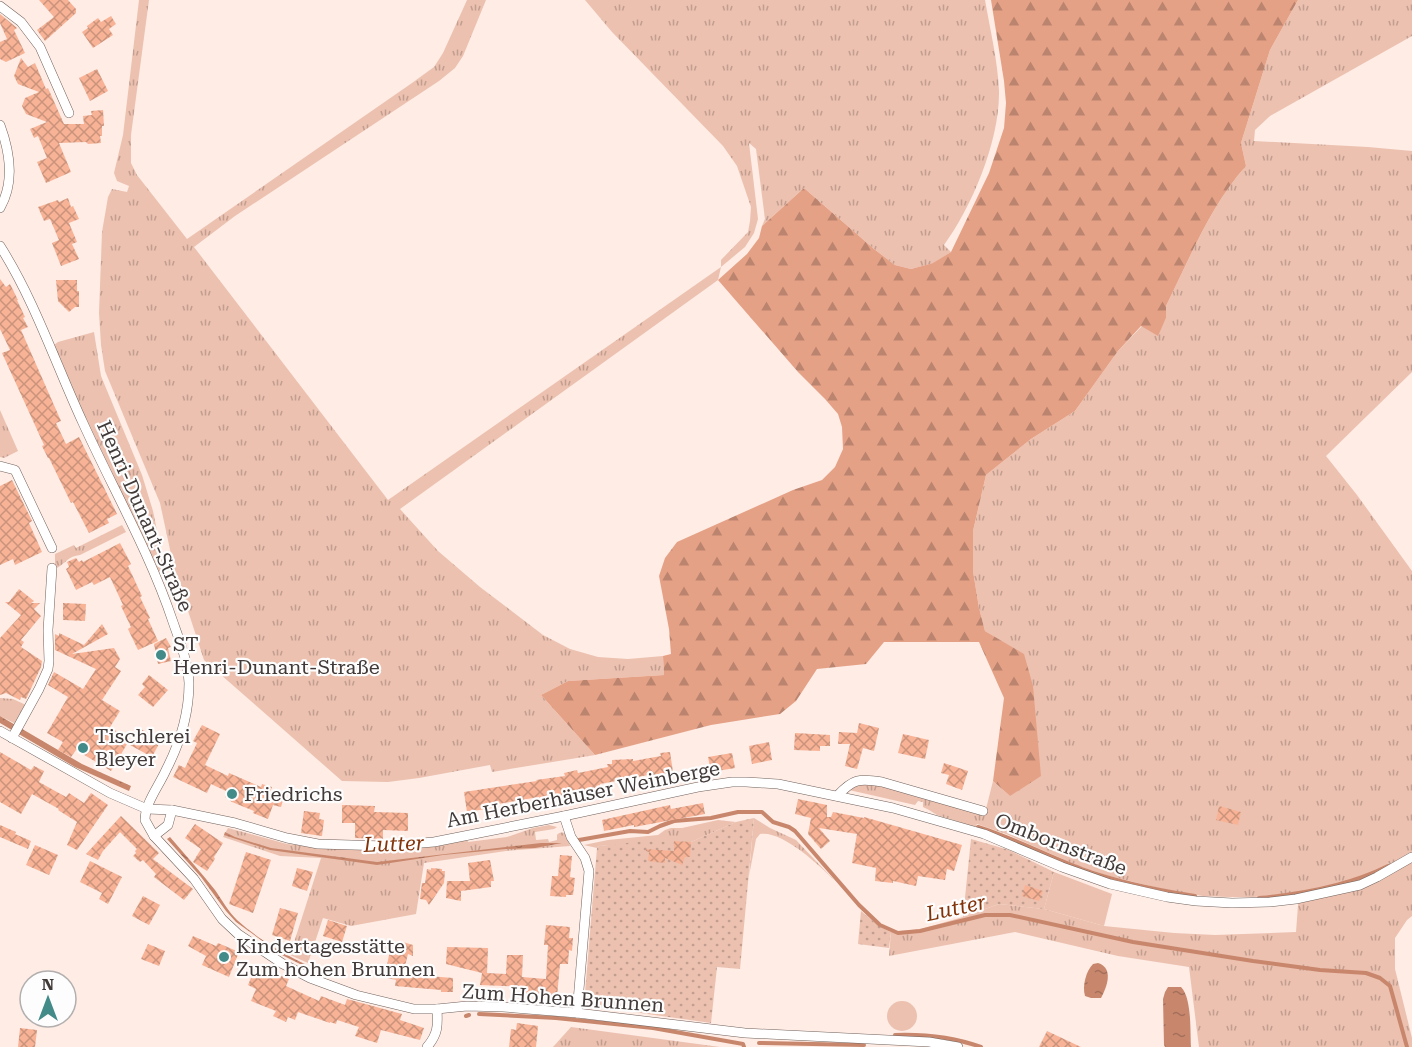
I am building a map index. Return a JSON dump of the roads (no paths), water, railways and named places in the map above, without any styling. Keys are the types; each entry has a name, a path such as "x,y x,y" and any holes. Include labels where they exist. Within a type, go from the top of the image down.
{"street":[{"path":"0,6 21,22 40,47 69,113"},
{"path":"0,125 10,171 8,188 0,208"},
{"name":"Henri-Dunant-Straße","path":"0,246 25,291 83,424 155,573 185,657 189,693 182,731 167,770 147,809"},
{"path":"0,466 15,470 52,548"},
{"path":"16,732 48,669 52,568"},
{"path":"0,730 16,732 110,793 147,809"},
{"path":"837,796 852,782 871,780 983,811"},
{"name":"Am Herberhäuser Weinberge","path":"147,809 172,810 318,844 370,847 434,842 698,787 732,782 777,784 837,796"},
{"name":"Ombornstraße","path":"837,796 893,808 984,834 1062,867 1110,884 1167,897 1213,903 1270,903 1343,889 1360,885 1412,857"},
{"name":"Zum Hohen Brunnen","path":"147,809 145,820 154,836 194,879 222,919 238,934 283,964 310,978 356,995 414,1009 487,1006 577,1013 745,1033 929,1042 958,1047"},
{"path":"154,836 168,825 172,810"},
{"path":"564,816 571,837 585,858 589,871 577,1013"},
{"path":"427,1047 435,1037 438,1027 437,1009"}],"water":[{"path":"0,716 82,764 131,786 129,791 75,767 0,723"},
{"path":"225,832 271,848 377,862 541,843 562,843 535,848 443,855 377,865 270,850 224,835"},
{"path":"170,837 210,883 237,920 270,945 307,965 306,967 282,955 236,922 201,877 167,839"},
{"path":"1093,964 1103,965 1108,973 1107,983 1101,998 1091,998 1085,996 1085,979"},
{"path":"1168,987 1181,987 1185,992 1190,1015 1191,1047 1165,1047 1164,1045 1163,999"}],"waterway":[{"name":"Lutter","path":"579,840 630,831 648,832 674,821 711,818 738,812 762,812 773,822 795,831 859,905 880,925 898,933 920,931 985,915 1010,915 1133,942 1320,970 1366,973 1380,978 1390,986 1407,1047"},
{"path":"978,827 1096,874 1195,896"},
{"path":"1259,898 1325,888 1357,879 1388,866"},
{"path":"479,1014 556,1018 653,1028 743,1044 744,1047"},
{"path":"895,1035 938,1037 981,1047"},
{"path":"759,1043 864,1045"}],"place":[{"name":"ST Henri-Dunant-Straße","path":"161,655"},
{"name":"Tischlerei Bleyer","path":"83,748"},
{"name":"Friedrichs","path":"232,794"},
{"name":"Kindertagesstätte Zum hohen Brunnen","path":"224,957"}]}
